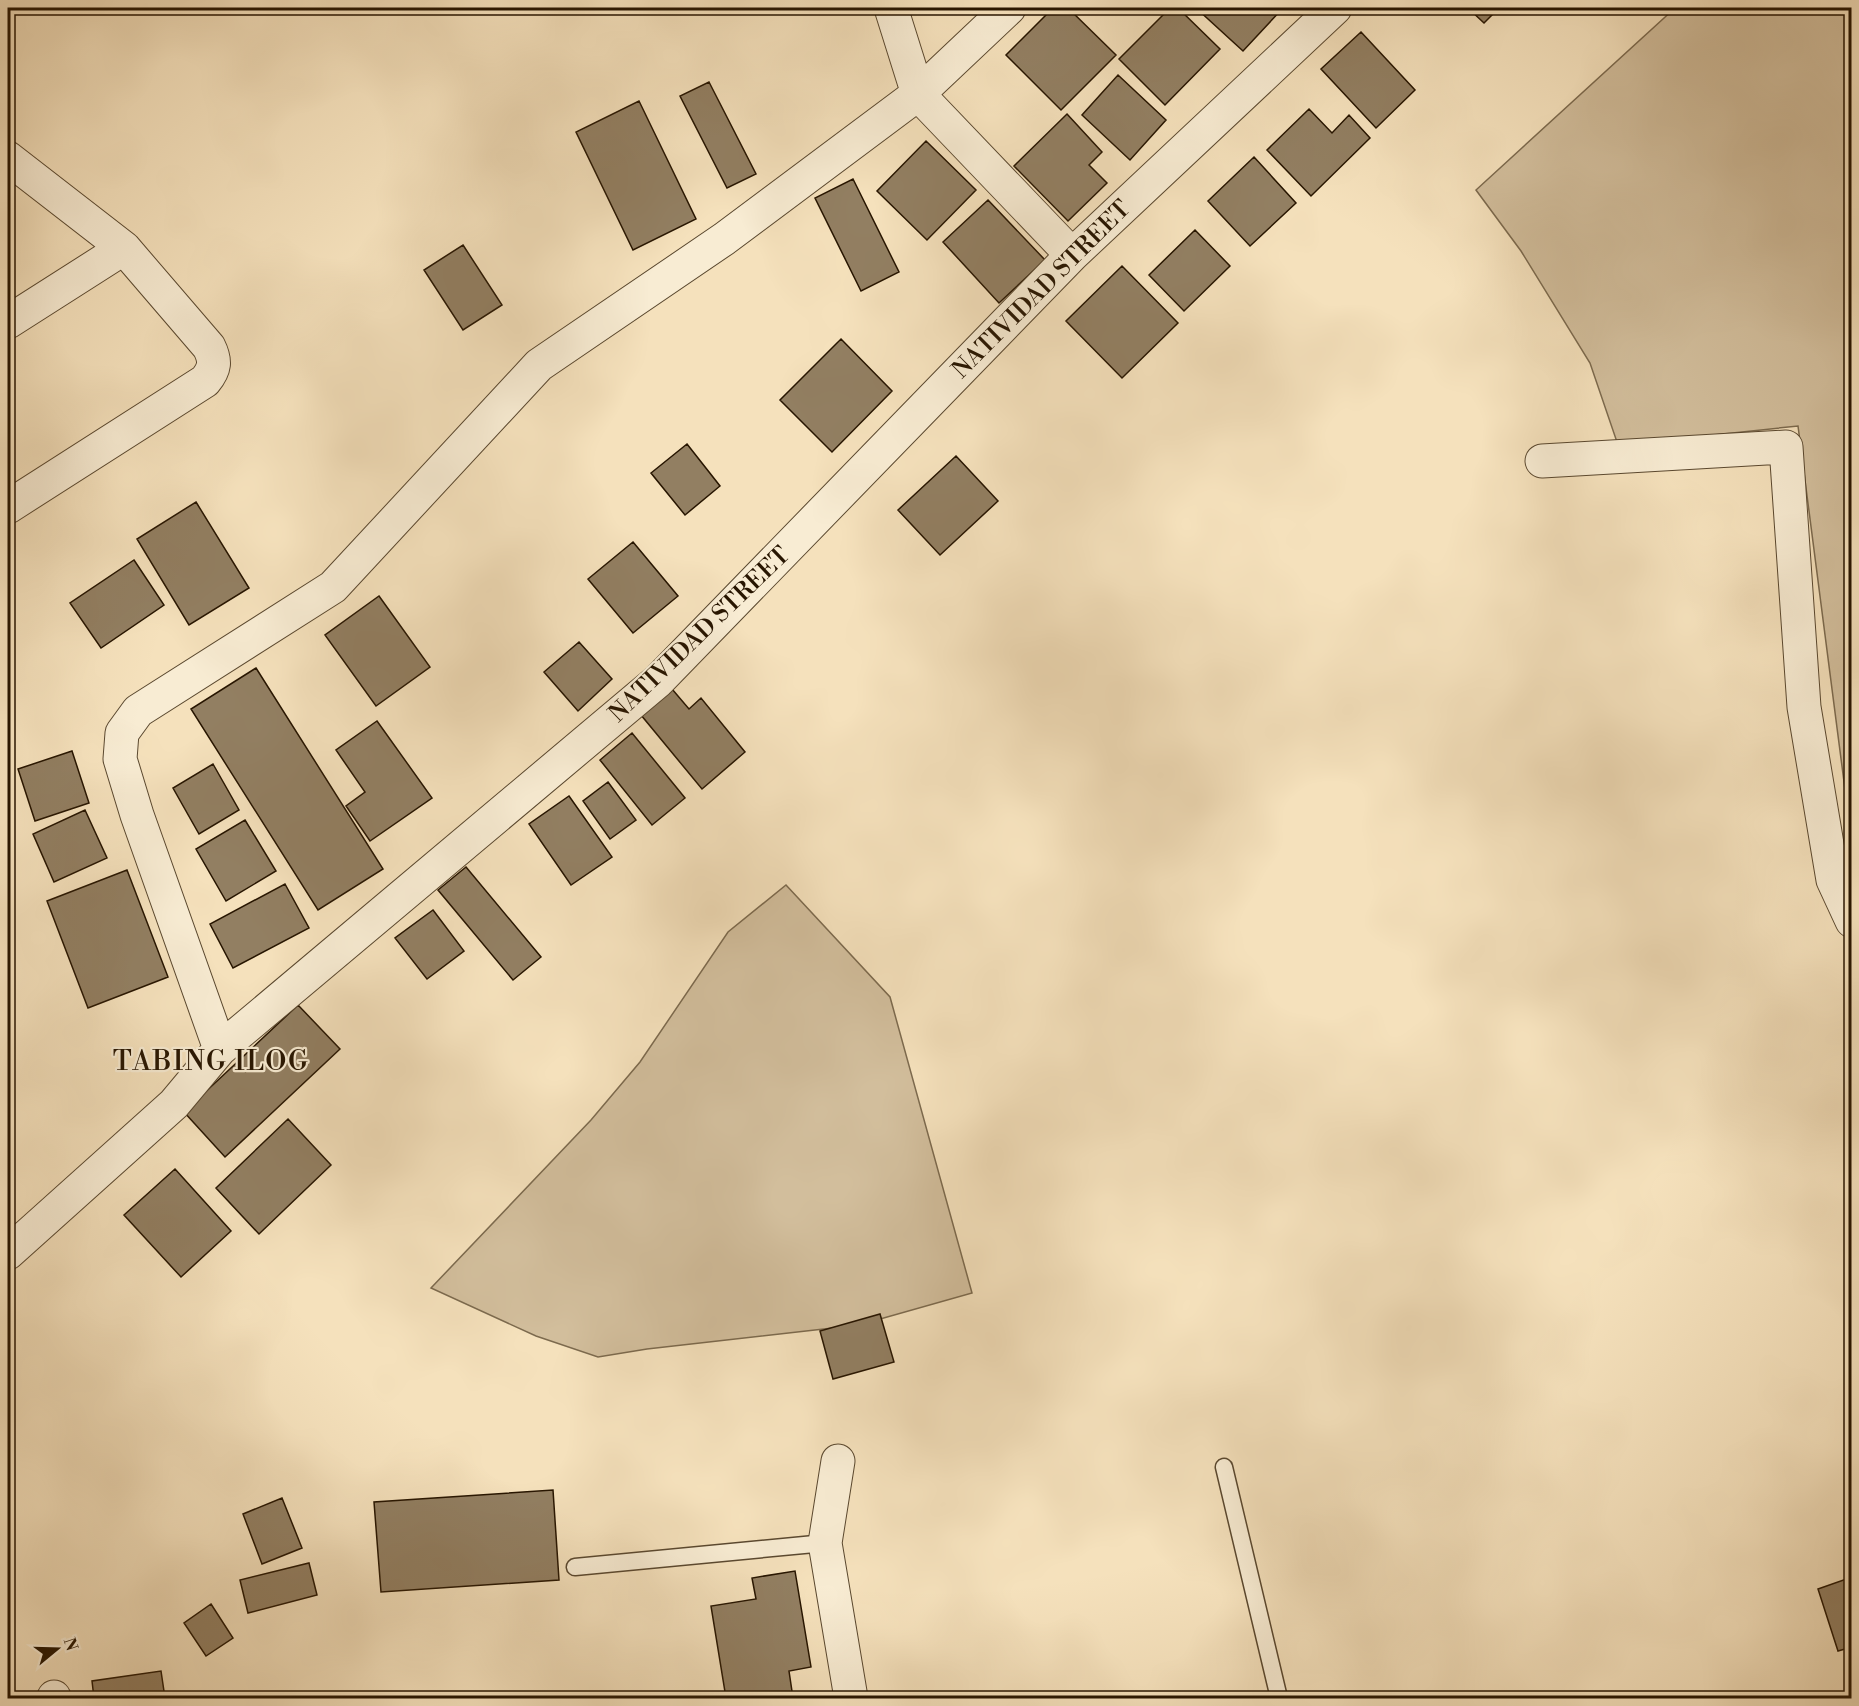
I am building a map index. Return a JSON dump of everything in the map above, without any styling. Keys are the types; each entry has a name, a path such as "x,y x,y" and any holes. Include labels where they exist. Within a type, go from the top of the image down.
{"street":[{"path":"891,8 918,94 1072,255"},
{"path":"220,1049 137,815 120,759 122,733 138,711 333,587 539,364 724,239 918,94 1009,8"},
{"name":"NATIVIDAD STREET","path":"8,1253 174,1104 220,1049 658,681 1072,255 1335,8"},
{"path":"8,158 124,248 209,347 215,358 213,371 205,381 8,507"},
{"path":"8,322 124,248"},
{"path":"1542,461 1786,447 1804,707 1833,880 1851,921"},
{"path":"838,1461 825,1544 851,1698"}],"lane":[{"path":"1224,1467 1279,1698"},
{"path":"575,1567 825,1544"}],"shaded area":[{"path":"1675,8 1851,8 1851,836 1798,426 1618,445 1590,363 1521,251 1476,190"},
{"path":"786,885 890,997 972,1293 859,1325 647,1349 598,1357 536,1336 431,1288 591,1120 640,1062 728,932"}],"building":[{"path":"1053,8 1068,8 1116,55 1061,110 1006,55"},
{"path":"1170,8 1178,8 1220,49 1165,105 1119,59"},
{"path":"1196,8 1283,8 1243,51"},
{"path":"1468,8 1499,8 1484,23"},
{"path":"1361,32 1415,90 1376,128 1321,69"},
{"path":"1118,75 1166,120 1130,160 1082,115"},
{"path":"709,82 756,174 727,188 680,96"},
{"path":"639,101 696,219 633,250 576,132"},
{"path":"1309,109 1332,133 1349,115 1370,138 1311,196 1267,150"},
{"path":"1067,114 1102,152 1089,165 1107,183 1068,221 1014,166"},
{"path":"926,141 976,190 927,240 877,191"},
{"path":"1254,157 1296,203 1250,246 1208,201"},
{"path":"853,179 899,272 861,291 815,198"},
{"path":"988,200 1045,260 999,303 943,242"},
{"path":"1195,230 1230,266 1184,311 1149,275"},
{"path":"463,245 502,305 463,330 424,270"},
{"path":"1122,266 1178,323 1122,378 1066,321"},
{"path":"841,339 892,391 832,452 780,400"},
{"path":"687,444 720,486 685,515 651,473"},
{"path":"956,456 998,501 940,555 898,510"},
{"path":"196,502 249,588 189,625 137,539"},
{"path":"633,542 678,596 633,633 588,579"},
{"path":"134,560 164,605 101,648 70,603"},
{"path":"379,596 430,667 376,706 325,635"},
{"path":"579,642 612,679 578,711 544,672"},
{"path":"256,668 383,869 318,910 191,709"},
{"path":"672,689 689,709 701,698 745,752 702,789 641,715"},
{"path":"377,721 432,798 370,841 346,806 365,792 336,750"},
{"path":"632,733 685,798 652,825 600,760"},
{"path":"72,751 89,803 35,821 18,769"},
{"path":"213,764 239,810 199,834 173,788"},
{"path":"608,782 636,820 610,839 583,801"},
{"path":"569,796 612,857 571,885 529,824"},
{"path":"85,810 107,858 54,882 33,834"},
{"path":"245,820 276,871 226,901 196,849"},
{"path":"466,867 541,957 513,980 438,890"},
{"path":"127,870 168,977 88,1008 47,901"},
{"path":"285,884 309,928 233,968 210,924"},
{"path":"433,910 464,951 427,979 395,938"},
{"path":"298,1005 340,1049 225,1157 184,1112"},
{"path":"288,1119 331,1165 259,1234 216,1188"},
{"path":"175,1169 231,1231 181,1277 124,1215"},
{"path":"880,1314 894,1362 833,1379 820,1331"},
{"path":"553,1490 559,1580 381,1592 374,1502"},
{"path":"282,1498 302,1548 262,1564 243,1514"},
{"path":"309,1563 317,1595 248,1613 240,1580"},
{"path":"795,1571 811,1667 789,1671 793,1698 726,1698 711,1606 756,1599 752,1578"},
{"path":"1852,1577 1852,1647 1838,1651 1818,1589"},
{"path":"211,1604 233,1638 206,1656 184,1623"},
{"path":"161,1671 165,1698 94,1698 92,1681"}],"district":[{"name":"TABING ILOG","path":"211,1061"}]}
